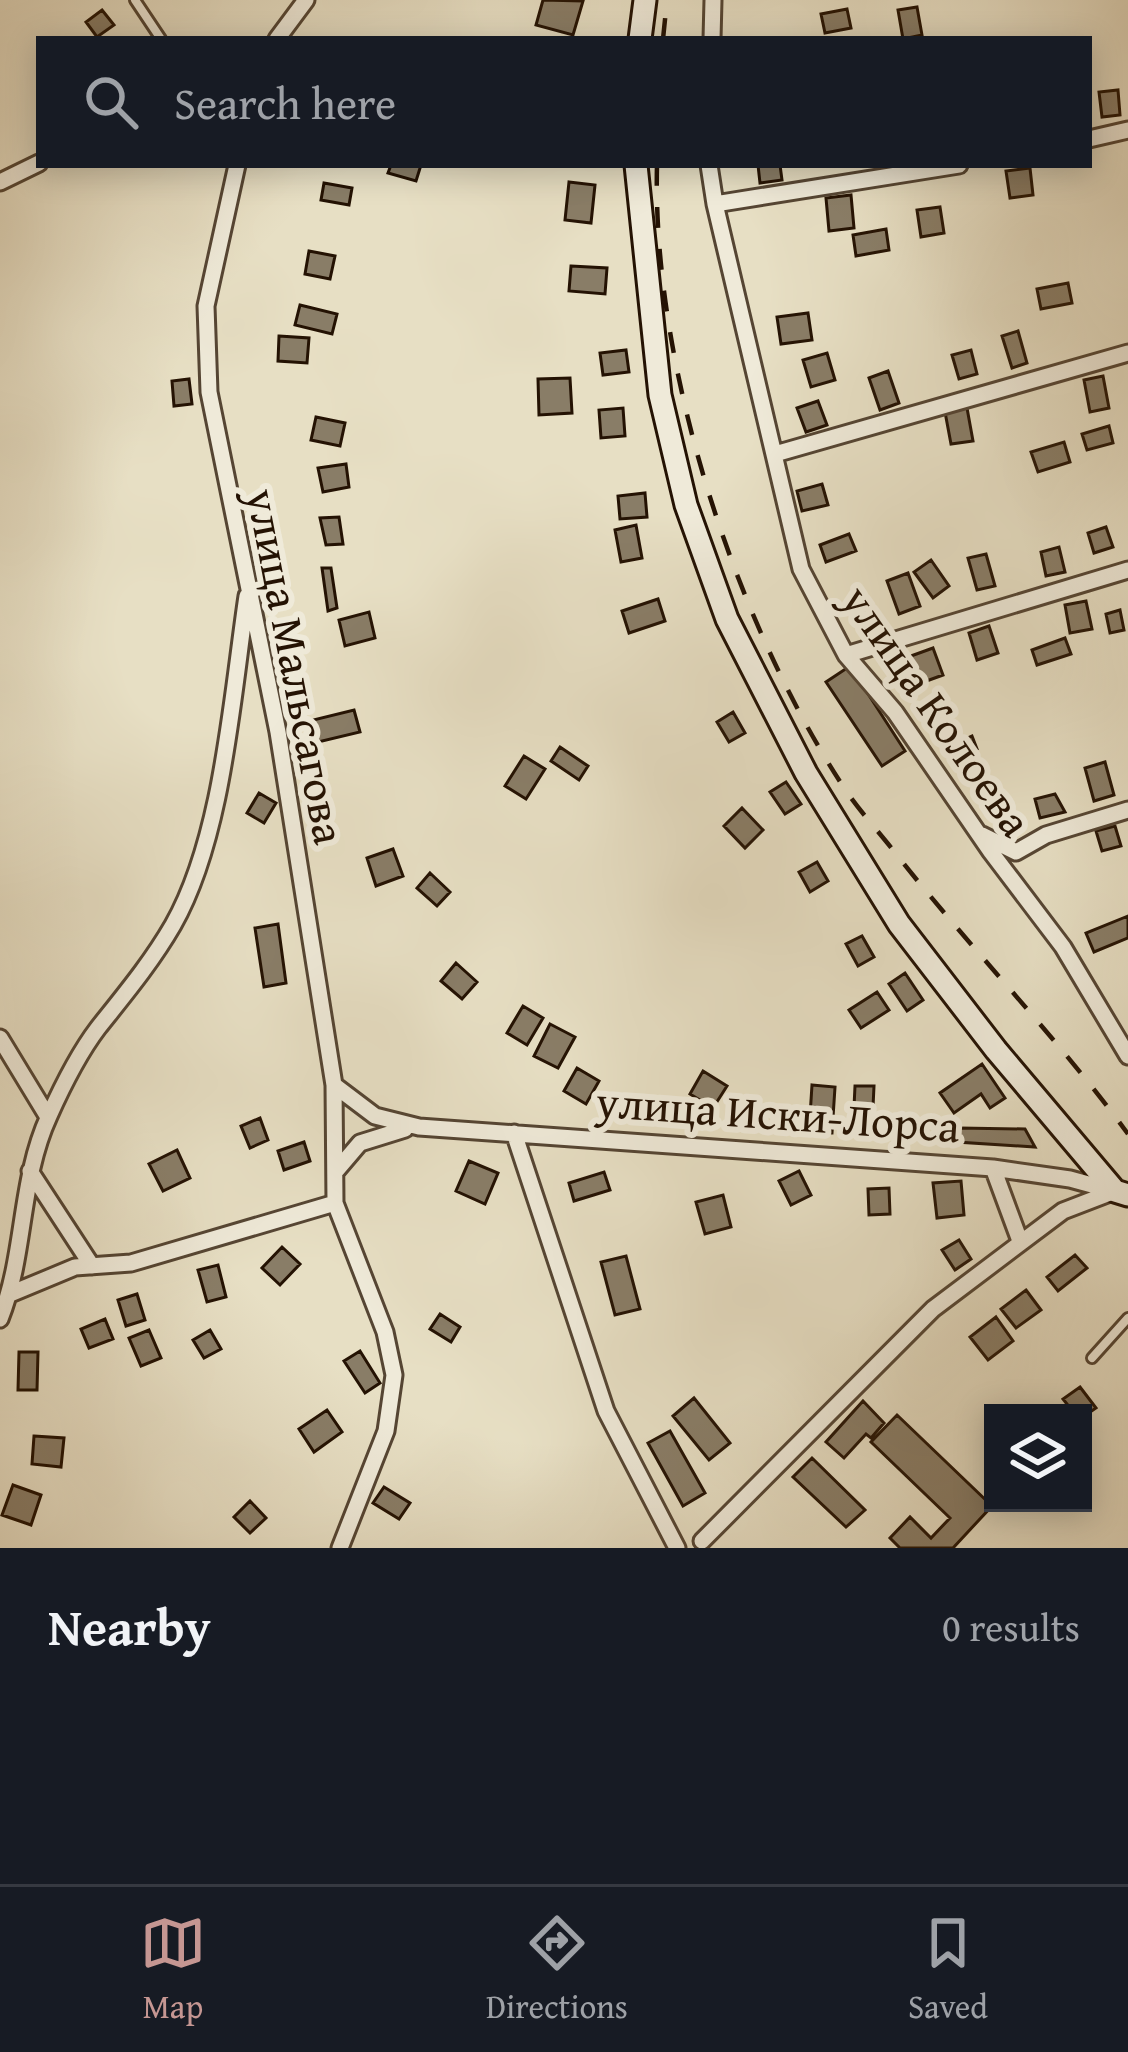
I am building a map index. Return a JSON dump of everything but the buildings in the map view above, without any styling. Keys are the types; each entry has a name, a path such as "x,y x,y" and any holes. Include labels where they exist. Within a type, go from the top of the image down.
{"street":[{"path":"279,36 306,0"},
{"path":"640,36 645,0"},
{"path":"712,36 713,0"},
{"path":"1092,138 1128,130"},
{"path":"0,182 36,164"},
{"name":"улица Мальсагова","path":"236,168 213,260 206,348 219,452 278,732 334,1085 335,1203"},
{"path":"636,168 660,395 686,505 727,619 806,773 899,924 996,1050 1121,1193 1063,1211 933,1309 702,1541"},
{"name":"улица Колоева","path":"710,168 801,569 846,656 896,712 977,833 1063,947 1128,1056"},
{"path":"715,204 940,168"},
{"path":"775,454 1128,352"},
{"path":"846,656 1128,570"},
{"path":"0,1319 30,1171 48,1117 95,1031 133,988 176,920 208,833 249,581"},
{"path":"977,833 1016,852 1046,835 1128,810"},
{"path":"0,1038 48,1117"},
{"path":"334,1085 375,1116 419,1127"},
{"path":"337,1170 350,1150 370,1137 419,1127"},
{"name":"улица Иски-Лорса","path":"419,1127 994,1168 1070,1179 1121,1193"},
{"path":"514,1133 606,1411 677,1548"},
{"path":"1070,1179 1081,1169 1084,1153"},
{"path":"994,1168 1020,1241"},
{"path":"30,1171 92,1266"},
{"path":"5,1294 75,1267 131,1263 335,1203 385,1332 394,1375 386,1431 340,1548"}],"lane":[{"path":"135,0 158,36"},
{"path":"1092,1358 1128,1318"}],"railway":[{"path":"663,36 667,0"},
{"path":"657,168 668,321 684,403 733,564 800,714 850,797 1128,1134"}]}
